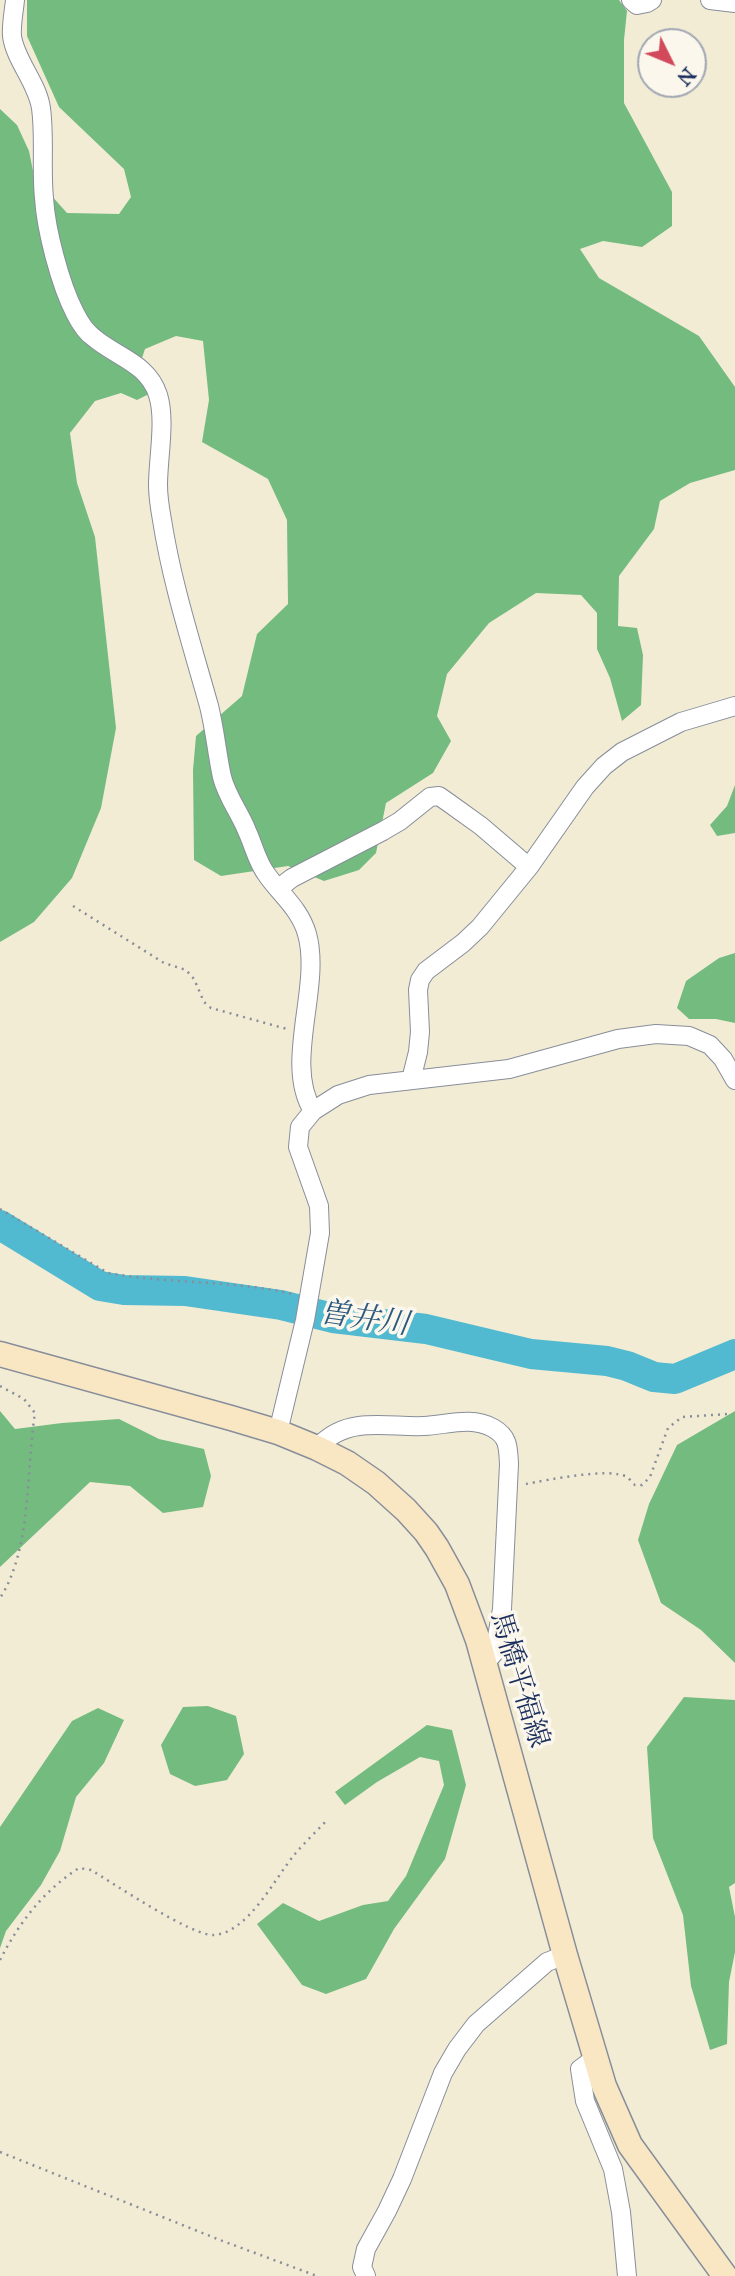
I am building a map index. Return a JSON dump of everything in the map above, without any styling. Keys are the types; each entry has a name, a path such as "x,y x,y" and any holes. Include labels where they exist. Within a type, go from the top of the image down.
{"main road":[{"name":"馬橋平福線","path":"0,1354 278,1432 317,1448 348,1463 376,1483 426,1532 457,1584 478,1640 565,1955 609,2096 630,2145 725,2276"}],"street":[{"path":"15,0 12,36 18,56 31,77 41,106 44,199 58,270 75,312 90,335 136,364 153,382 160,400 158,488 161,518 176,589 210,710 223,779 258,860 299,915 307,935 310,959 303,1086 313,1111"},
{"path":"631,0 637,5 647,4 652,0"},
{"path":"710,0 735,3"},
{"path":"411,1080 419,1042 420,980 426,971 480,927 529,867 585,787 604,766 622,752 681,722 735,706"},
{"path":"279,888 292,878 400,821 430,797 439,796 481,826 529,867"},
{"path":"278,1432 305,1320 320,1233 319,1206 298,1147 300,1127 313,1111 338,1096 369,1085 509,1069 618,1039 656,1034 689,1036 710,1045 723,1059 735,1080"},
{"path":"317,1448 340,1431 359,1426 424,1426 466,1421 482,1423 496,1429 508,1443 502,1609 494,1653 485,1663"},
{"path":"366,2276 362,2267 366,2249 397,2190 443,2073 457,2049 476,2024 547,1962 565,1955"},
{"path":"595,2058 580,2069 585,2101 613,2169 621,2212 626,2276"}],"path":[{"path":"73,906 164,963 186,970 194,979 204,1002 211,1008 304,1033"},
{"path":"0,1209 108,1273 229,1284 309,1299"},
{"path":"0,1386 24,1399 34,1413 22,1541 0,1598"},
{"path":"508,1486 602,1474 618,1474 629,1478 635,1485 642,1485 650,1478 668,1428 682,1417 728,1415"},
{"path":"0,1960 30,1911 61,1880 79,1868 91,1870 187,1928 213,1936 238,1926 255,1910 295,1855 328,1819"},
{"path":"0,2152 220,2241 317,2276"}],"green space":[{"path":"27,0 619,0 627,11 624,103 672,192 672,226 642,247 603,241 580,249 599,278 699,336 735,387 735,470 690,483 660,501 654,529 619,576 618,626 637,628 643,655 641,705 622,721 610,678 597,649 597,613 581,595 536,593 489,623 447,674 437,716 451,741 433,773 386,803 376,853 359,870 324,881 288,866 221,876 194,860 193,770 196,736 242,696 257,634 288,604 287,520 268,479 202,442 209,400 203,341 176,336 145,349 137,373 153,392 137,400 121,393 95,401 70,433 77,483 95,537 116,728 101,808 72,878 34,922 0,942 0,109 17,125 29,151 34,176 67,213 119,214 131,197 124,169 59,107 27,36"},
{"path":"735,785 735,833 717,836 710,825 727,806"},
{"path":"735,953 735,1023 716,1019 689,1019 677,1008 686,981 719,958"},
{"path":"0,1411 15,1429 119,1419 159,1439 204,1449 211,1476 203,1507 163,1513 130,1486 90,1482 0,1567"},
{"path":"735,1411 735,1663 701,1630 661,1603 638,1540 649,1504 677,1445"},
{"path":"684,1697 735,1700 735,1883 729,1887 735,1917 735,1952 729,1982 727,2044 710,2050 691,1986 683,1915 653,1838 647,1747"},
{"path":"208,1706 236,1716 244,1754 227,1780 195,1786 170,1774 161,1745 183,1707"},
{"path":"98,1708 124,1720 104,1763 76,1797 60,1851 41,1885 6,1931 0,1948 0,1827 72,1721"},
{"path":"427,1725 452,1730 466,1785 445,1859 394,1929 366,1979 326,1994 302,1985 257,1924 283,1903 319,1921 363,1905 388,1901 406,1876 444,1785 439,1761 420,1757 377,1782 345,1805 335,1792"}],"waterway":[{"name":"曽井川","path":"0,1225 100,1286 124,1290 185,1291 281,1305 333,1318 426,1329 531,1354 607,1361 654,1377 675,1379 735,1354"}]}
